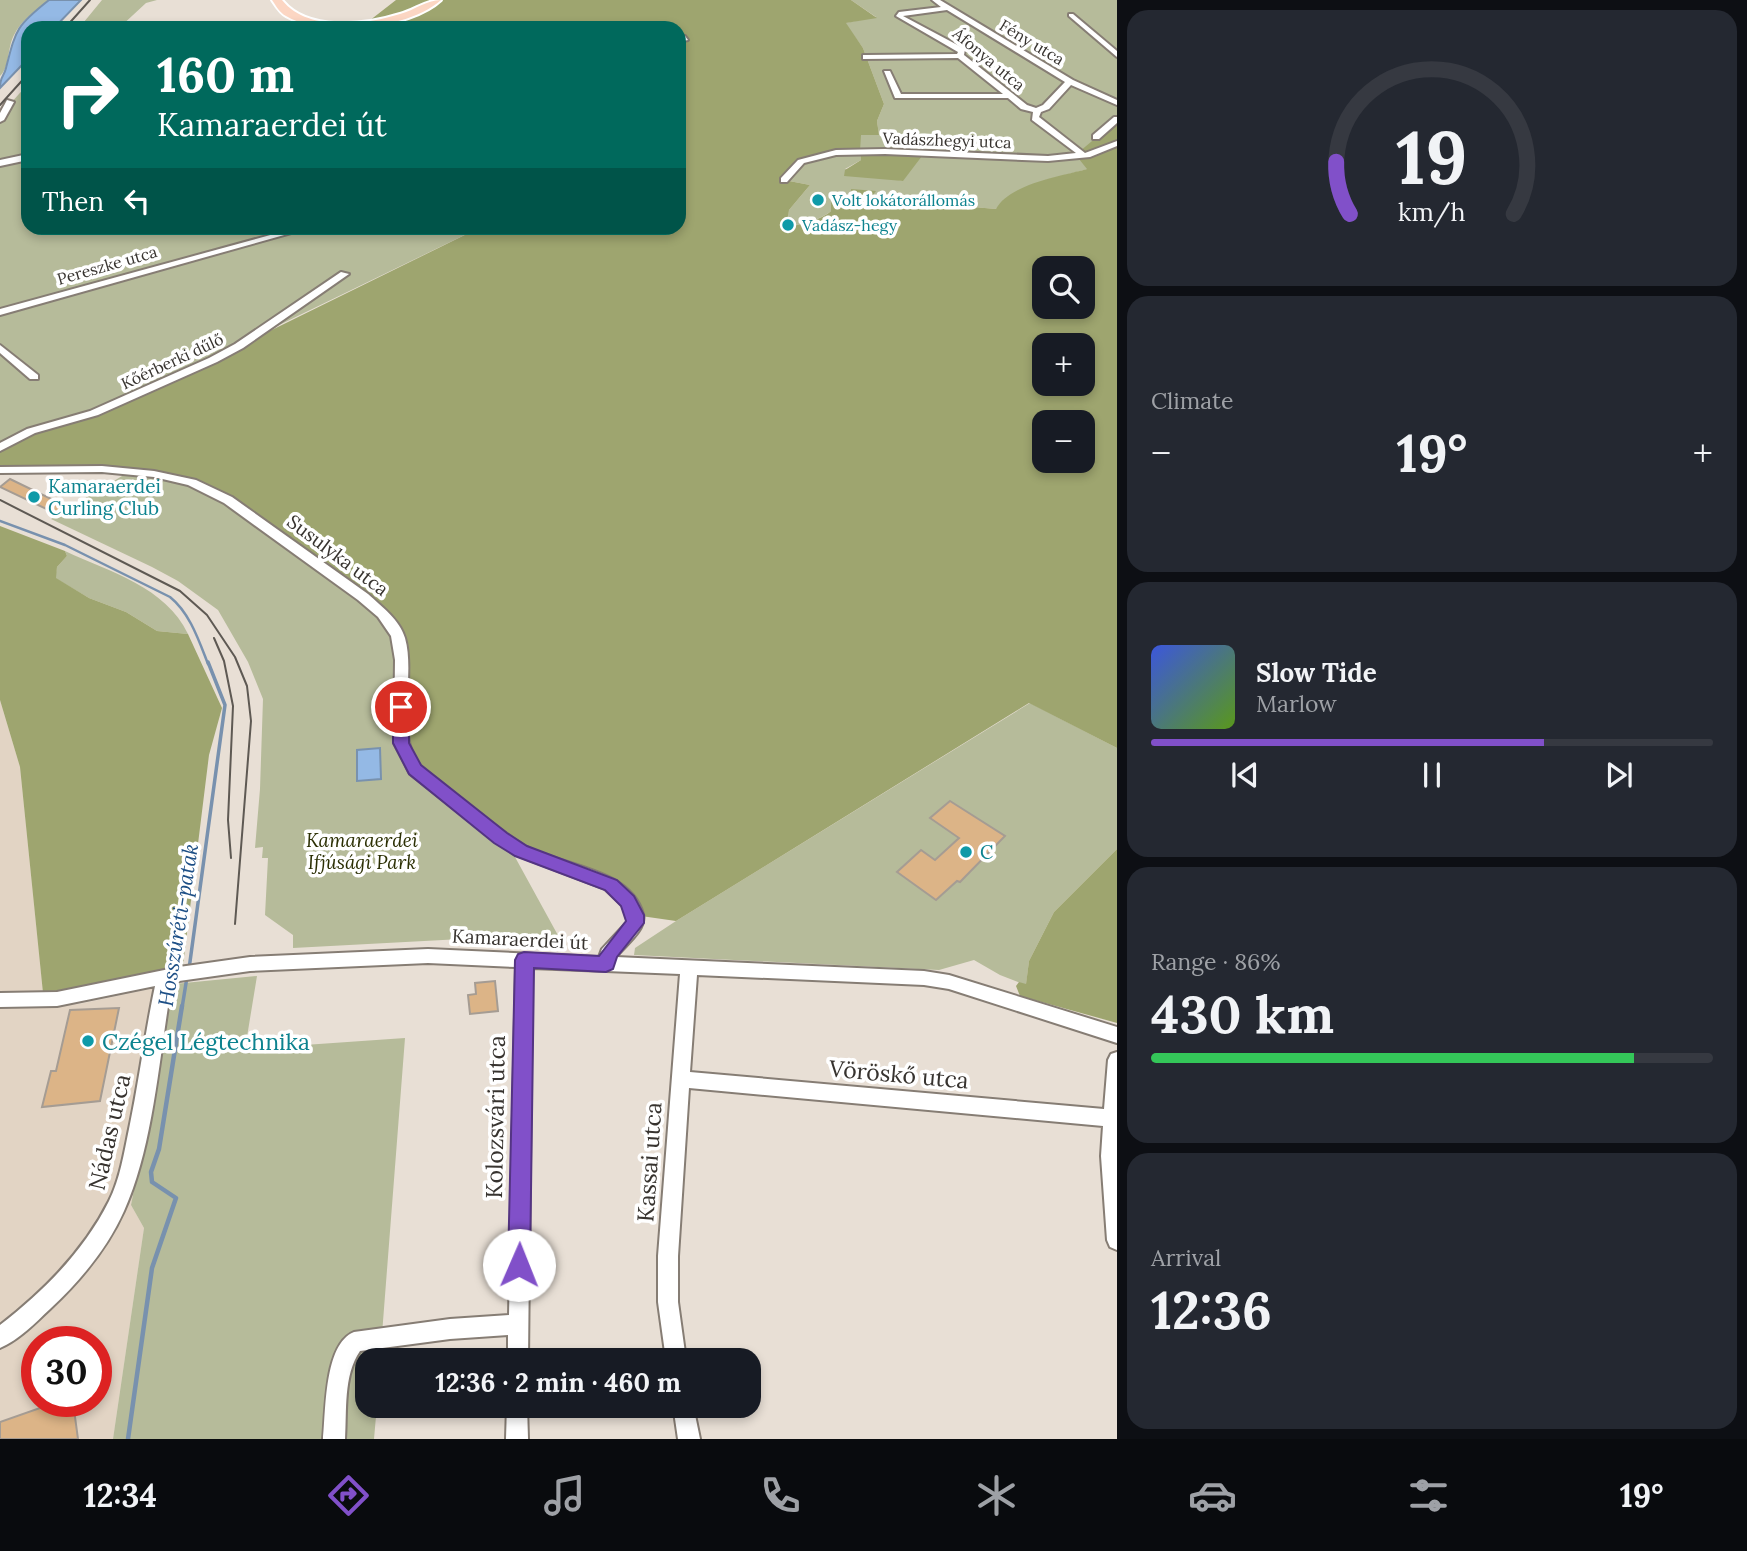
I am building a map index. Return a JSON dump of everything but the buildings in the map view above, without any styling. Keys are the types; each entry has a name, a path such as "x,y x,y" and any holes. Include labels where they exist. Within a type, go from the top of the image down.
{"main road":[{"path":"278,0 283,10 302,19 314,21"},
{"path":"379,21 408,16 423,10 436,0"}],"street":[{"name":"Fény utca","path":"935,0 1070,82 1117,103"},
{"name":"Áfonya utca","path":"947,8 899,16 962,51 960,56 1024,107 1037,111 1035,118 1083,155"},
{"path":"1071,15 1117,55"},
{"path":"866,57 960,56"},
{"path":"887,73 898,96 1011,96"},
{"path":"1037,111 1046,107 1070,82"},
{"path":"0,120 10,102"},
{"path":"1096,136 1117,119"},
{"name":"Vadászhegyi utca","path":"784,180 788,170 798,163 848,152 1054,158 1106,151 1117,143"},
{"path":"0,163 21,159"},
{"name":"Pereszke utca","path":"0,312 279,235"},
{"name":"Kőérberki dűlő","path":"0,448 31,431 94,413 149,391 166,380 214,360 239,346 344,274"},
{"path":"0,348 34,377"},
{"name":"Susulyka utca","path":"0,470 102,469 154,474 192,482 228,500 363,597 383,614 398,636 402,660 401,743 415,770 500,838 521,851 611,885 628,901 635,915 635,923 608,954 606,964"},
{"name":"Kamaraerdei út","path":"0,1000 57,999 172,975 258,963 439,956 906,976 939,980 1117,1035"},
{"name":"Kolozsvári utca","path":"518,1348 524,960"},
{"name":"Kassai utca","path":"674,1348 668,1302 668,1256 689,968"},
{"name":"Nádas utca","path":"0,1338 31,1315 67,1280 96,1242 117,1205 134,1149 172,975"},
{"path":"1117,1060 1110,1156 1117,1240"},
{"name":"Vöröskő utca","path":"682,1079 1112,1118"},
{"path":"334,1439 342,1364 345,1351 354,1342 450,1329 518,1324"},
{"path":"517,1418 517,1439"},
{"path":"685,1418 689,1439"}],"shaded area":[{"path":"0,700 20,767 43,993 0,991"},
{"path":"174,984 131,1205 144,1228 113,1439 0,1439 0,1009 79,1004"}],"green space":[{"path":"0,0 49,0 21,21 0,76"},
{"path":"102,0 157,0 146,3 127,21 85,21"},
{"path":"396,0 851,0 877,18 846,23 863,48 884,104 877,121 879,135 861,135 860,151 922,156 903,181 844,176 845,170 861,160 860,153 839,153 792,166 784,180 810,185 789,210 787,226 822,217 831,211 831,201 852,200 851,189 876,191 871,198 996,209 1003,200 1024,187 1087,169 1079,159 1079,152 1117,120 1117,748 1029,703 676,921 641,916 624,893 514,853 492,840 412,771 398,653 388,625 362,599 252,518 206,491 168,478 121,471 0,470 0,448 22,435 94,413 239,346 465,235 686,235 686,21 369,21"},
{"path":"851,0 1117,0 1117,120 1088,169 1046,180 996,209 870,198 875,192 851,190 852,200 831,202 831,211 822,217 787,226 789,210 810,185 784,180 788,173 805,162 860,149 860,134 879,135 877,121 884,104 863,48 845,23 876,17","holes":["860,152 903,181 845,169 861,160"]},
{"path":"21,92 21,235 465,235 166,380 0,448 0,115"},
{"name":"Kamaraerdei Ifjúsági Park","path":"127,473 176,480 221,499 360,598 388,626 560,939 499,937 293,948 293,935 265,915 268,858 262,858 263,847 255,848 263,699 248,662 218,610 178,581 51,519"},
{"path":"0,526 65,551 67,556 57,567 56,578 89,598 126,612 157,631 188,634 222,708 209,755 183,965 73,990 43,993 20,767 0,700"},
{"path":"65,551 118,574 151,593 166,604 188,634 157,631 126,612 89,598 55,578 57,567 67,556"},
{"path":"1030,703 1117,748 1117,849 1054,912 1029,961 1026,985 1000,975 974,960 939,970 634,955 635,948 676,921"},
{"path":"1117,849 1117,1023 1020,996 1016,986 1019,982 1026,984 1029,961 1054,912"},
{"path":"257,976 245,1049 405,1038 381,1348 355,1348 355,1418 376,1418 374,1439 113,1439 144,1228 131,1205 174,984"}],"water":[{"path":"49,0 81,0 61,21 26,21"},
{"path":"21,27 21,66 0,88 12,45"},
{"path":"380,748 381,779 357,781 357,750"}],"waterway":[{"name":"Hosszúréti-patak","path":"0,521 65,545 170,597 188,619 208,664"},
{"name":"Hosszúréti-patak","path":"189,969 225,705 208,662"},
{"name":"Hosszúréti-patak","path":"182,1008 187,977"},
{"name":"Hosszúréti-patak","path":"128,1439 152,1268 176,1198 152,1182 151,1172 159,1149 182,1006"}],"tram line":[{"path":"71,21 90,0"},
{"path":"0,105 21,82"},
{"path":"0,500 180,591 207,615 235,657 247,686 251,721 235,924"},
{"path":"214,638 224,661 233,706 228,820 231,858"}],"place":[{"name":"Volt lokátorállomás","path":"818,200"},
{"name":"Vadász-hegy","path":"788,225"},
{"name":"Kamaraerdei Curling Club","path":"34,497"},
{"name":"C","path":"966,852"},
{"name":"Czégel Légtechnika","path":"88,1041"}],"route":[{"path":"401,707 401,743 415,770 500,838 521,851 611,885 621,892 635,915 635,923 608,954 606,964 524,960 519,1265"}]}
